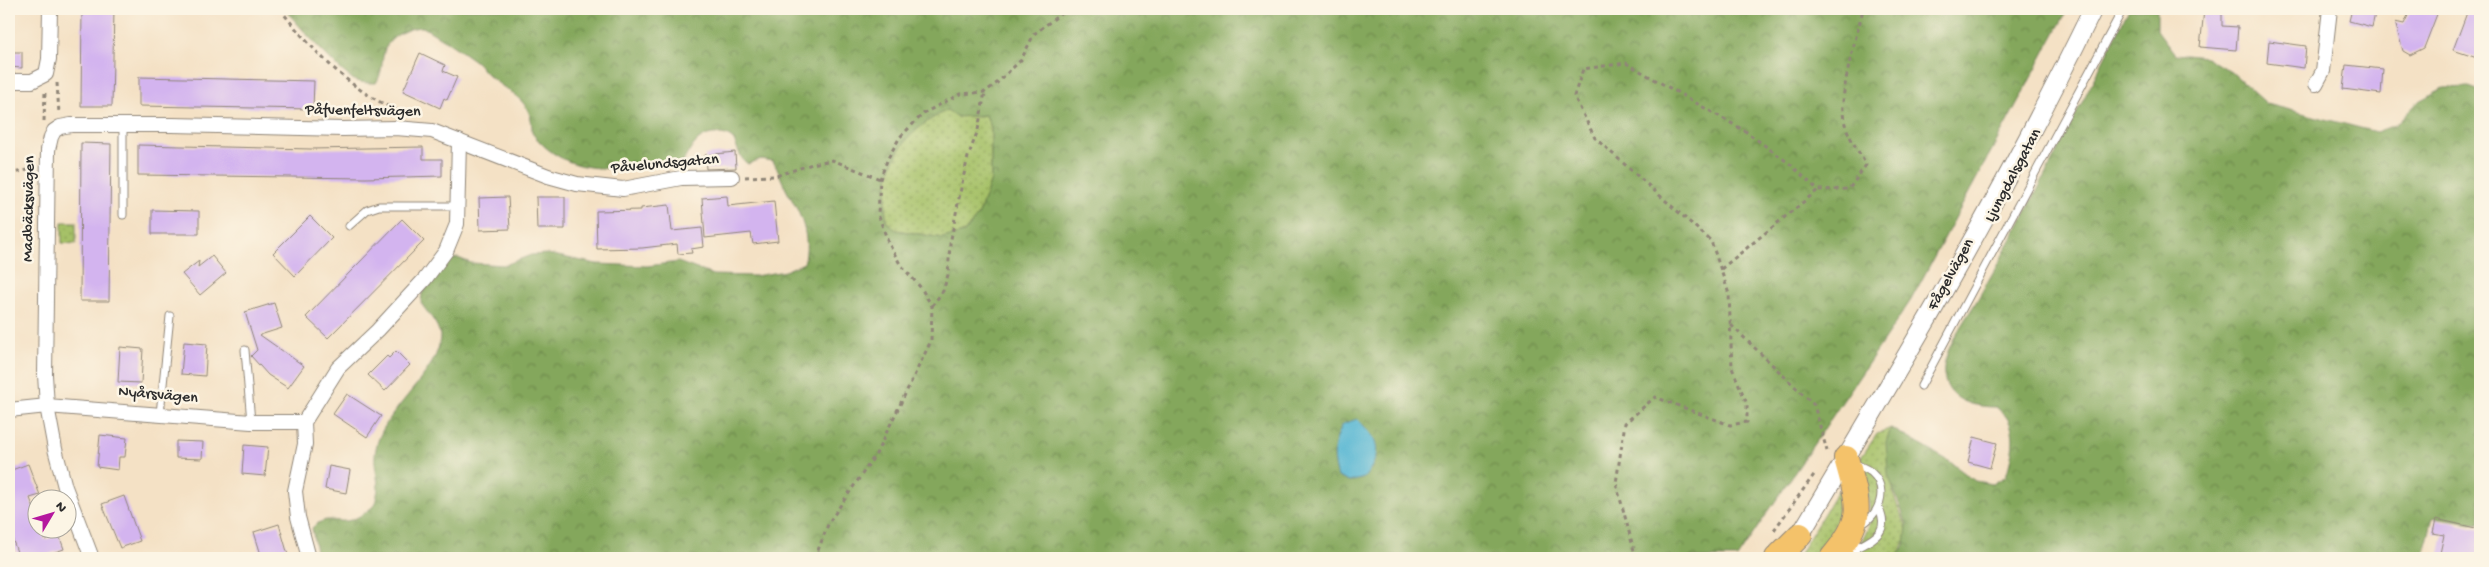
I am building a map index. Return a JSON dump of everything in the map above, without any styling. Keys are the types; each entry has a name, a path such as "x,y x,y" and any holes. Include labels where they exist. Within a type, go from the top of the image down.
{"highway":[{"path":"1832,558 1846,541 1855,537 1858,506 1840,452"},
{"path":"1777,558 1800,535"},
{"path":"1786,558 1800,535"}],"street":[{"path":"9,81 32,81 46,74 49,60 50,9"},
{"name":"Fågelvägen","path":"1800,535 1840,452 1987,214 2092,9"},
{"path":"2316,84 2323,71 2330,9"},
{"name":"Påfvenfeltsvägen","path":"56,130 71,125 123,124 343,129 396,128 432,131 459,141"},
{"name":"Madbäcksvägen","path":"56,130 48,150 44,375 47,406 55,449 65,487 92,558"},
{"path":"309,558 298,517 295,491 305,444 304,422 338,368 378,330 440,262 454,234 459,141"},
{"name":"Påvelundsgatan","path":"459,141 548,176 577,184 606,188 623,189 681,178 732,177"},
{"name":"Nyårsvägen","path":"9,410 47,406 251,422 304,422"}],"lane":[{"name":"Ljungdalsgatan","path":"1921,386 2124,9"},
{"path":"123,124 123,214"},
{"path":"349,226 367,210 379,206 457,206"},
{"path":"160,414 170,316"},
{"path":"245,350 251,422"},
{"path":"1840,452 1871,473 1877,481 1881,494 1879,508 1855,537 1855,558"},
{"path":"1855,537 1877,536 1882,528 1884,519 1879,508"}],"path":[{"path":"280,9 321,54 354,86 406,114"},
{"path":"815,558 829,522 876,454 931,341 932,306 922,288 900,264 888,242 878,214 880,179 888,158 900,137 924,112 960,94 985,92 1012,71 1021,60 1034,34 1067,9"},
{"path":"1721,270 1818,190 1849,189 1866,165 1849,137 1842,112 1863,9"},
{"path":"2390,14 2392,9"},
{"path":"1636,558 1616,483 1625,423 1655,397 1730,425 1747,422 1747,404 1732,368 1729,294 1711,242 1595,138 1574,96 1583,69 1626,63 1745,131 1790,164 1818,190"},
{"path":"46,74 56,80 56,130 44,127 46,74"},
{"path":"932,306 944,291 948,275 950,244 964,174 968,156 978,130 985,92"},
{"path":"732,177 765,178 818,162 832,160 880,179"},
{"path":"9,174 48,167"},
{"path":"1730,324 1814,405 1828,454 1840,452"},
{"path":"1771,534 1817,470"}],"green space":[{"path":"285,9 2068,9 1911,300 1737,558 317,558 312,528 325,520 346,521 354,519 375,505 378,486 375,461 377,444 391,416 423,376 438,349 439,332 421,303 422,293 449,260 458,258 471,263 505,265 531,255 548,254 597,264 647,266 678,262 713,275 755,276 785,271 804,263 806,244 801,218 773,161 761,159 748,164 741,156 734,141 728,136 713,134 701,138 693,146 682,163 610,169 581,165 568,161 543,145 532,133 529,112 519,98 496,82 475,61 423,27 405,31 394,37 384,52 381,72 376,83 366,83 356,81 340,69","holes":["947,110 957,117 986,115 991,127 991,180 979,214 964,233 942,238 896,230 886,221 887,184 891,169 905,142 930,120","1343,424 1364,478 1349,482 1338,477 1335,463 1335,443"]},
{"path":"2129,9 2157,9 2157,30 2175,54 2206,57 2234,74 2267,104 2376,132 2395,125 2417,102 2443,88 2469,87 2480,91 2480,524 2433,517 2423,558 1894,558 1905,546 1907,525 1888,474 1886,442 1891,428 1949,461 1975,481 1993,484 2006,476 2013,439 2010,424 2005,415 1996,407 1971,404 1956,397 1946,384 1944,366 1956,335 1999,262"},
{"path":"946,110 974,117 986,115 991,127 991,180 979,214 964,233 942,238 896,230 886,221 887,184 890,168 896,154 915,130"},
{"path":"62,222 76,222 76,244 62,243"},
{"path":"1891,428 1888,445 1891,481 1895,498 1907,528 1905,541 1894,558 1847,558 1866,534 1869,523 1869,502 1858,462 1877,434"},
{"path":"1838,490 1844,510 1841,527 1837,535 1817,558 1797,558"}],"water":[{"path":"1357,419 1374,440 1376,453 1374,461 1364,478 1349,482 1338,477 1334,450 1343,424"}],"building":[{"path":"82,9 114,9 112,106 81,106"},
{"path":"2352,9 2376,9 2372,27 2349,21"},
{"path":"2411,9 2439,9 2424,48 2410,55 2403,51 2395,22 2404,24"},
{"path":"2204,10 2222,11 2222,26 2238,27 2236,50 2200,47"},
{"path":"2468,10 2480,15 2480,59 2453,50"},
{"path":"2269,41 2306,46 2304,68 2267,63"},
{"path":"9,52 22,52 22,68 9,67"},
{"path":"420,53 445,65 443,71 457,77 447,100 444,98 440,108 403,91"},
{"path":"2346,65 2383,69 2381,94 2343,89"},
{"path":"139,77 314,81 313,109 139,106"},
{"path":"81,143 111,144 109,301 80,301"},
{"path":"138,145 311,149 423,147 423,159 442,159 442,176 366,178 138,175"},
{"path":"735,152 736,168 706,169 705,155"},
{"path":"727,196 728,206 774,201 778,241 753,244 751,233 705,238 702,198"},
{"path":"508,197 510,229 480,230 479,198"},
{"path":"536,197 565,197 565,229 537,229"},
{"path":"669,205 672,231 702,228 704,247 691,249 692,253 678,254 677,244 642,248 597,249 596,211 641,210 641,208"},
{"path":"152,210 199,211 199,234 152,234"},
{"path":"310,216 332,238 295,276 273,253"},
{"path":"402,219 424,241 328,338 306,317"},
{"path":"212,256 226,273 200,295 182,274 199,261 198,267"},
{"path":"274,303 282,328 260,335 304,366 288,388 268,375 251,356 257,350 245,312"},
{"path":"184,342 207,344 205,376 181,374"},
{"path":"120,347 143,349 141,383 118,382"},
{"path":"396,351 410,365 385,391 368,375 387,356 389,358"},
{"path":"347,394 381,416 367,437 333,414"},
{"path":"100,435 127,438 125,457 119,457 118,470 97,467"},
{"path":"1974,437 1997,443 1990,468 1968,462"},
{"path":"176,441 203,442 202,459 176,458"},
{"path":"244,445 268,447 265,476 242,474"},
{"path":"28,464 38,490 28,490 28,540 61,540 64,549 38,558 19,558 9,529 9,471"},
{"path":"329,466 350,470 346,493 325,489"},
{"path":"124,496 140,541 120,548 102,504"},
{"path":"2436,519 2480,529 2478,558 2439,558 2444,535 2433,533"},
{"path":"279,524 288,555 277,558 262,558 254,532"}]}
